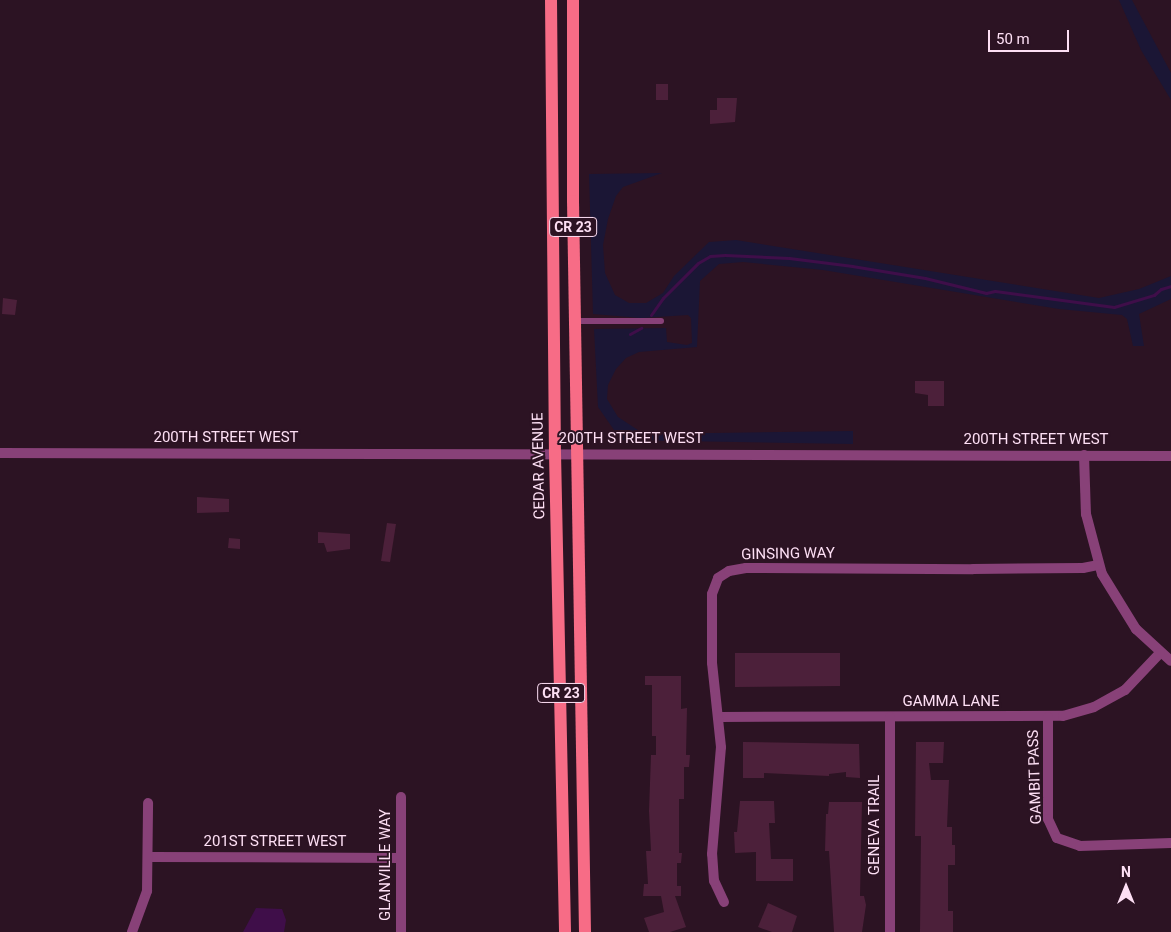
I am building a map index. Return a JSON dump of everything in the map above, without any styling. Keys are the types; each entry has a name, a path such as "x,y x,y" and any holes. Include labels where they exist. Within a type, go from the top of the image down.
{"main road":[{"name":"CEDAR AVENUE","path":"551,0 555,453 565,932"},
{"name":"CR 23","path":"573,0 575,321 585,932"}],"street":[{"name":"200TH STREET WEST","path":"0,453 1171,456"},
{"path":"1084,455 1086,514 1099,565 1123,611 1160,653 1171,662"},
{"name":"GINSING WAY","path":"724,902 714,881 712,854 721,747 720,717 712,675 712,594 718,578 729,571 746,568 1083,568 1099,565"},
{"name":"GAMMA LANE","path":"720,717 1048,717 1085,710 1116,695 1133,683 1160,653"},
{"name":"GENEVA TRAIL","path":"890,717 890,932"},
{"name":"GAMBIT PASS","path":"1048,717 1048,819 1052,833 1063,842 1080,846 1171,843"},
{"name":"GLANVILLE WAY","path":"401,797 401,932"},
{"path":"132,932 144,905 149,857 148,803"},
{"name":"201ST STREET WEST","path":"149,857 401,858"}],"lane":[{"path":"575,321 661,321"}],"shaded area":[{"path":"1119,0 1132,0 1171,73 1171,100 1141,50"},
{"path":"662,173 623,187 616,196 608,219 603,245 605,273 615,295 629,303 646,303 663,293 674,276 709,242 736,240 1099,298 1139,289 1171,276 1171,299 1139,314 1144,346 1133,346 1127,319 1122,315 1059,309 823,270 743,262 719,264 700,281 697,347 639,352 626,358 616,369 608,385 607,399 618,417 644,434 853,431 853,444 621,440 598,407 594,329 666,328 667,342 687,345 692,343 691,318 688,315 641,318 593,314 589,174"},
{"path":"256,908 282,909 286,920 284,932 243,932"}],"building":[{"path":"656,84 668,84 668,100 656,100"},
{"path":"717,98 737,98 735,122 710,124 710,110 717,110"},
{"path":"3,298 17,300 15,315 2,314"},
{"path":"915,381 944,381 944,406 928,406 928,395 915,393"},
{"path":"197,497 229,499 229,512 197,513"},
{"path":"387,523 396,524 390,562 381,561"},
{"path":"318,532 350,534 350,549 327,552 324,543 318,543"},
{"path":"229,538 240,539 240,549 228,548"},
{"path":"735,653 840,653 840,686 735,687"},
{"path":"645,676 681,676 681,709 687,708 686,755 690,755 689,767 684,767 684,799 679,799 679,853 682,853 681,863 677,863 677,886 681,886 681,896 675,896 686,927 670,932 649,932 644,918 664,912 661,896 643,896 644,884 648,884 646,851 651,851 649,811 651,755 656,755 656,736 652,736 652,685 645,685"},
{"path":"743,742 859,744 860,778 846,777 846,772 829,774 829,776 764,773 764,778 743,778"},
{"path":"916,742 944,742 943,763 929,763 931,780 949,780 947,827 952,827 952,845 955,845 955,865 948,865 948,911 953,911 953,932 920,932 921,836 915,836"},
{"path":"740,801 774,801 775,823 769,823 771,859 793,859 793,881 756,881 756,852 735,853 734,832 737,832"},
{"path":"829,802 862,802 860,896 864,896 866,905 862,932 834,932 829,851 825,851 826,814 828,814"},
{"path":"768,903 797,916 792,932 772,932 758,927"}],"waterway":[{"path":"651,315 663,298 698,263 710,256 725,255 789,258 852,266 925,278 986,293 995,291 1114,307 1154,295 1161,289 1171,286"},
{"path":"630,334 641,328"}]}
